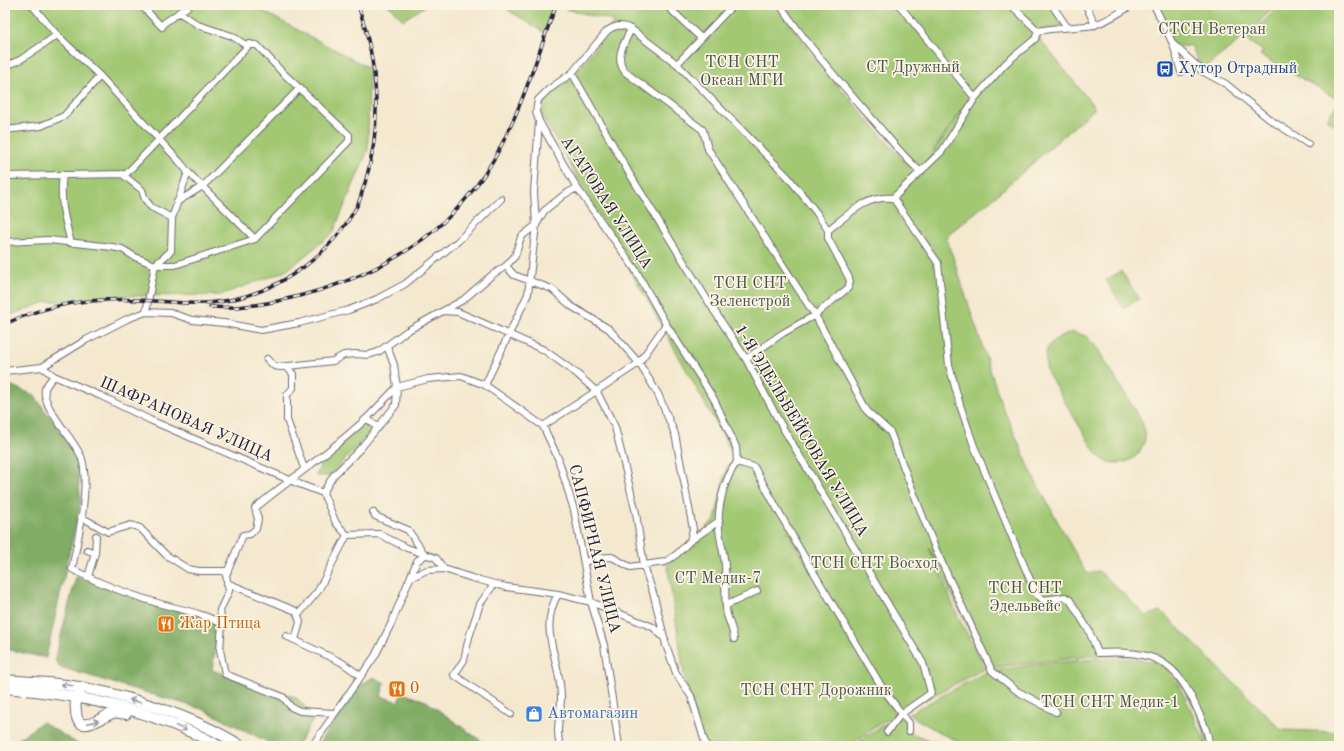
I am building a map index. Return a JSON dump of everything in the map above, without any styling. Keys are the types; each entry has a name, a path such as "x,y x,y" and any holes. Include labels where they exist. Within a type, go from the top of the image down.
{"main road":[{"path":"5,680 66,685 118,696 142,703 211,729 241,746"},
{"path":"5,688 77,698 154,718 219,746"},
{"path":"118,696 83,691 77,698 76,713 78,720 82,723 96,723 116,712 141,718 154,718"}],"street":[{"path":"32,5 57,35 100,76 188,172 255,240"},
{"path":"141,5 162,27 179,12 190,5"},
{"path":"666,5 701,38"},
{"path":"677,64 733,5"},
{"path":"780,5 823,64 867,112 902,155 921,172"},
{"path":"899,5 975,98"},
{"path":"1012,5 1038,31"},
{"path":"1052,5 1067,27"},
{"path":"1086,5 1095,24"},
{"path":"1038,31 1095,24 1120,13 1132,5"},
{"path":"1154,5 1173,44 1181,72"},
{"path":"5,242 49,240 122,249 135,257 155,265 175,265 255,240 349,141 350,135 257,45 244,44 232,36 198,25 179,12"},
{"name":"АГАТОВАЯ УЛИЦА","path":"631,28 626,26 613,26 607,31 572,73 548,90 538,100 536,112 539,121 577,188 635,269 666,324 714,399 736,447 737,462"},
{"path":"746,359 815,315 848,288 850,282 828,238 828,230 816,212 788,177 677,64 631,28 620,54 622,67 625,72 703,130 708,149 815,315 867,411 879,420 890,432 935,548 992,671 1016,691 1056,712"},
{"path":"893,198 942,151 975,98 1006,63 1035,38 1038,31"},
{"path":"5,66 20,60 57,35"},
{"path":"5,176 126,174 250,44"},
{"path":"1173,44 1202,71 1226,84 1269,119 1308,144"},
{"name":"1-Я ЭДЕЛЬВЕЙСОВАЯ УЛИЦА","path":"572,73 629,173 713,309 746,359 780,423 923,663 931,693 901,714 887,732"},
{"path":"5,130 41,126 64,116 100,76"},
{"path":"177,202 202,186 300,88"},
{"path":"485,385 528,294 536,225 534,192 539,121"},
{"path":"146,312 155,265 171,251 172,218 188,172"},
{"path":"122,174 142,190 145,199 151,207 172,218"},
{"path":"63,175 61,196 71,243"},
{"path":"267,359 274,366 286,366 333,360 344,355 368,355 386,346 407,331 463,300 492,275 506,266 515,256 521,237 536,225 544,211 565,194 577,188"},
{"path":"828,230 869,200 882,196 893,198 938,262 948,365 974,446 1036,594 1044,600 1065,597 1070,600 1089,631 1098,653 1126,653 1165,663 1180,676 1189,690 1208,736 1209,746"},
{"path":"5,371 42,367 86,340 127,319 146,312 171,313 192,320 224,323 261,330 299,323 349,310 377,299 405,284 453,245 501,199"},
{"path":"506,266 514,275 552,289 571,306 609,329 639,363 658,394 675,434 693,529 690,541"},
{"path":"443,311 458,312 544,350 576,373 597,392 615,427 636,514 644,566 665,639 676,673 691,696 706,746"},
{"path":"543,426 597,392 639,363 666,324"},
{"path":"386,346 394,365 397,387 396,405 360,449 333,476 323,492 336,523 347,535 379,534 425,555 436,558 444,568"},
{"path":"286,366 293,374 293,388 287,395 287,420 304,468"},
{"name":"ШАФРАНОВАЯ УЛИЦА","path":"42,367 54,376 102,396 150,420 291,481 323,492"},
{"path":"54,376 45,389 46,401 82,460 84,482 81,516 72,569 141,598 209,617 222,624"},
{"name":"САПФИРНАЯ УЛИЦА","path":"397,387 428,379 461,376 485,385 543,426 558,458 574,510 585,562 591,602 604,645 619,746"},
{"path":"335,713 300,711 291,707 283,696 225,674 220,650 222,624 220,610 229,591 226,575 243,535 250,534 256,529 258,519 255,508 291,481 304,468 333,449 367,418 397,387"},
{"path":"367,418 378,428"},
{"path":"734,639 733,630 727,614 724,549 719,530 719,521 721,498 732,469 737,462 754,467 883,690 909,723 909,731"},
{"path":"373,512 375,516 408,530 425,555"},
{"path":"81,516 108,532 131,525 140,528 166,555 188,569 199,571 228,571"},
{"path":"585,562 595,558 612,557 630,567 665,562 677,554 690,541 719,521"},
{"path":"298,615 318,591 347,535"},
{"path":"88,577 95,553 96,536"},
{"path":"87,550 95,553"},
{"path":"312,746 374,656 388,629 417,561 425,555"},
{"path":"410,578 427,570 444,568 494,584 558,594 591,602 653,627 665,639"},
{"path":"227,582 296,611 300,622 295,640"},
{"path":"494,584 480,604 469,637 464,660 454,675 511,714"},
{"path":"727,605 757,590"},
{"path":"558,594 549,615 550,639 561,697 557,727 560,746"},
{"path":"286,636 341,662 361,676"}],"green space":[{"path":"5,5 251,5 369,68 368,150 333,233 286,271 220,295 124,296 46,302 5,317"},
{"path":"388,5 427,5 403,20"},
{"path":"500,5 555,5 545,33"},
{"path":"567,5 776,5 828,74 917,176 975,92 1038,37 1095,108 992,199 946,236 1002,406 1036,482 1086,573 1098,571 1146,616 1161,611 1282,730 1339,732 1339,746 1206,746 1205,735 1196,711 1183,687 1162,656 1093,656 988,668 929,548 959,619 986,668 898,714 787,530 859,656 892,708 895,716 879,724 850,746 703,746 685,680 667,563 715,520 727,466 737,461 539,110 541,104 549,95 573,76 614,21 566,9"},
{"name":"СТ Дружный","path":"781,5 1050,5 1063,25 1035,33 974,91 921,169 865,111"},
{"name":"СТСН Ветеран","path":"1153,5 1277,5 1235,44 1202,70 1191,45 1183,47 1171,43"},
{"path":"1281,5 1339,5 1339,100 1260,55 1263,51 1245,39"},
{"path":"1339,101 1339,129 1327,119"},
{"path":"1121,271 1139,299 1123,308 1106,280"},
{"path":"1072,332 1086,336 1096,346 1142,422 1145,437 1141,450 1132,459 1126,462 1113,463 1104,460 1098,455 1048,374 1045,358 1048,347 1057,338"},
{"path":"5,383 34,395 75,452 81,501 46,658 5,649"},
{"path":"366,422 374,428 330,476 316,476 321,464"},
{"path":"76,577 220,623 212,670 296,697 315,717 297,746 276,746 202,709 59,667 55,659"},
{"name":"ТСН СНТ Медик-1","path":"1096,659 1141,660 1158,663 1164,666 1175,679 1186,699 1203,737 1205,746 969,746 942,734 908,714 986,672 1039,664"},
{"path":"373,677 385,683 381,696 398,702 402,693 426,701 488,746 317,746 355,689"},
{"path":"901,717 907,724 907,731 942,746 854,746 881,726"},
{"path":"42,722 81,746 9,746"}],"railway":[{"path":"5,324 38,311 71,303 88,301 140,300 208,303 230,300 250,295 287,278 320,254 346,223 358,203 371,161 376,116 376,94 370,49 358,5"},
{"path":"210,307 234,307 268,303 303,295 332,286 387,262 436,229 458,208 477,185 504,141 535,64 556,5"}],"place":[{"name":"Хутор Отрадный","path":"1165,69"},
{"name":"Жар Птица","path":"166,624"},
{"name":"0","path":"397,689"},
{"name":"Автомагазин","path":"534,714"}],"park label":[{"name":"ТСН СНТ Океан МГИ","path":"742,72"},
{"name":"ТСН СНТ Зеленстрой","path":"750,293"},
{"name":"ТСН СНТ Восход","path":"874,564"},
{"name":"СТ Медик-7","path":"718,579"},
{"name":"ТСН СНТ Эдельвейс","path":"1025,598"},
{"name":"ТСН СНТ Дорожник","path":"816,691"}]}
